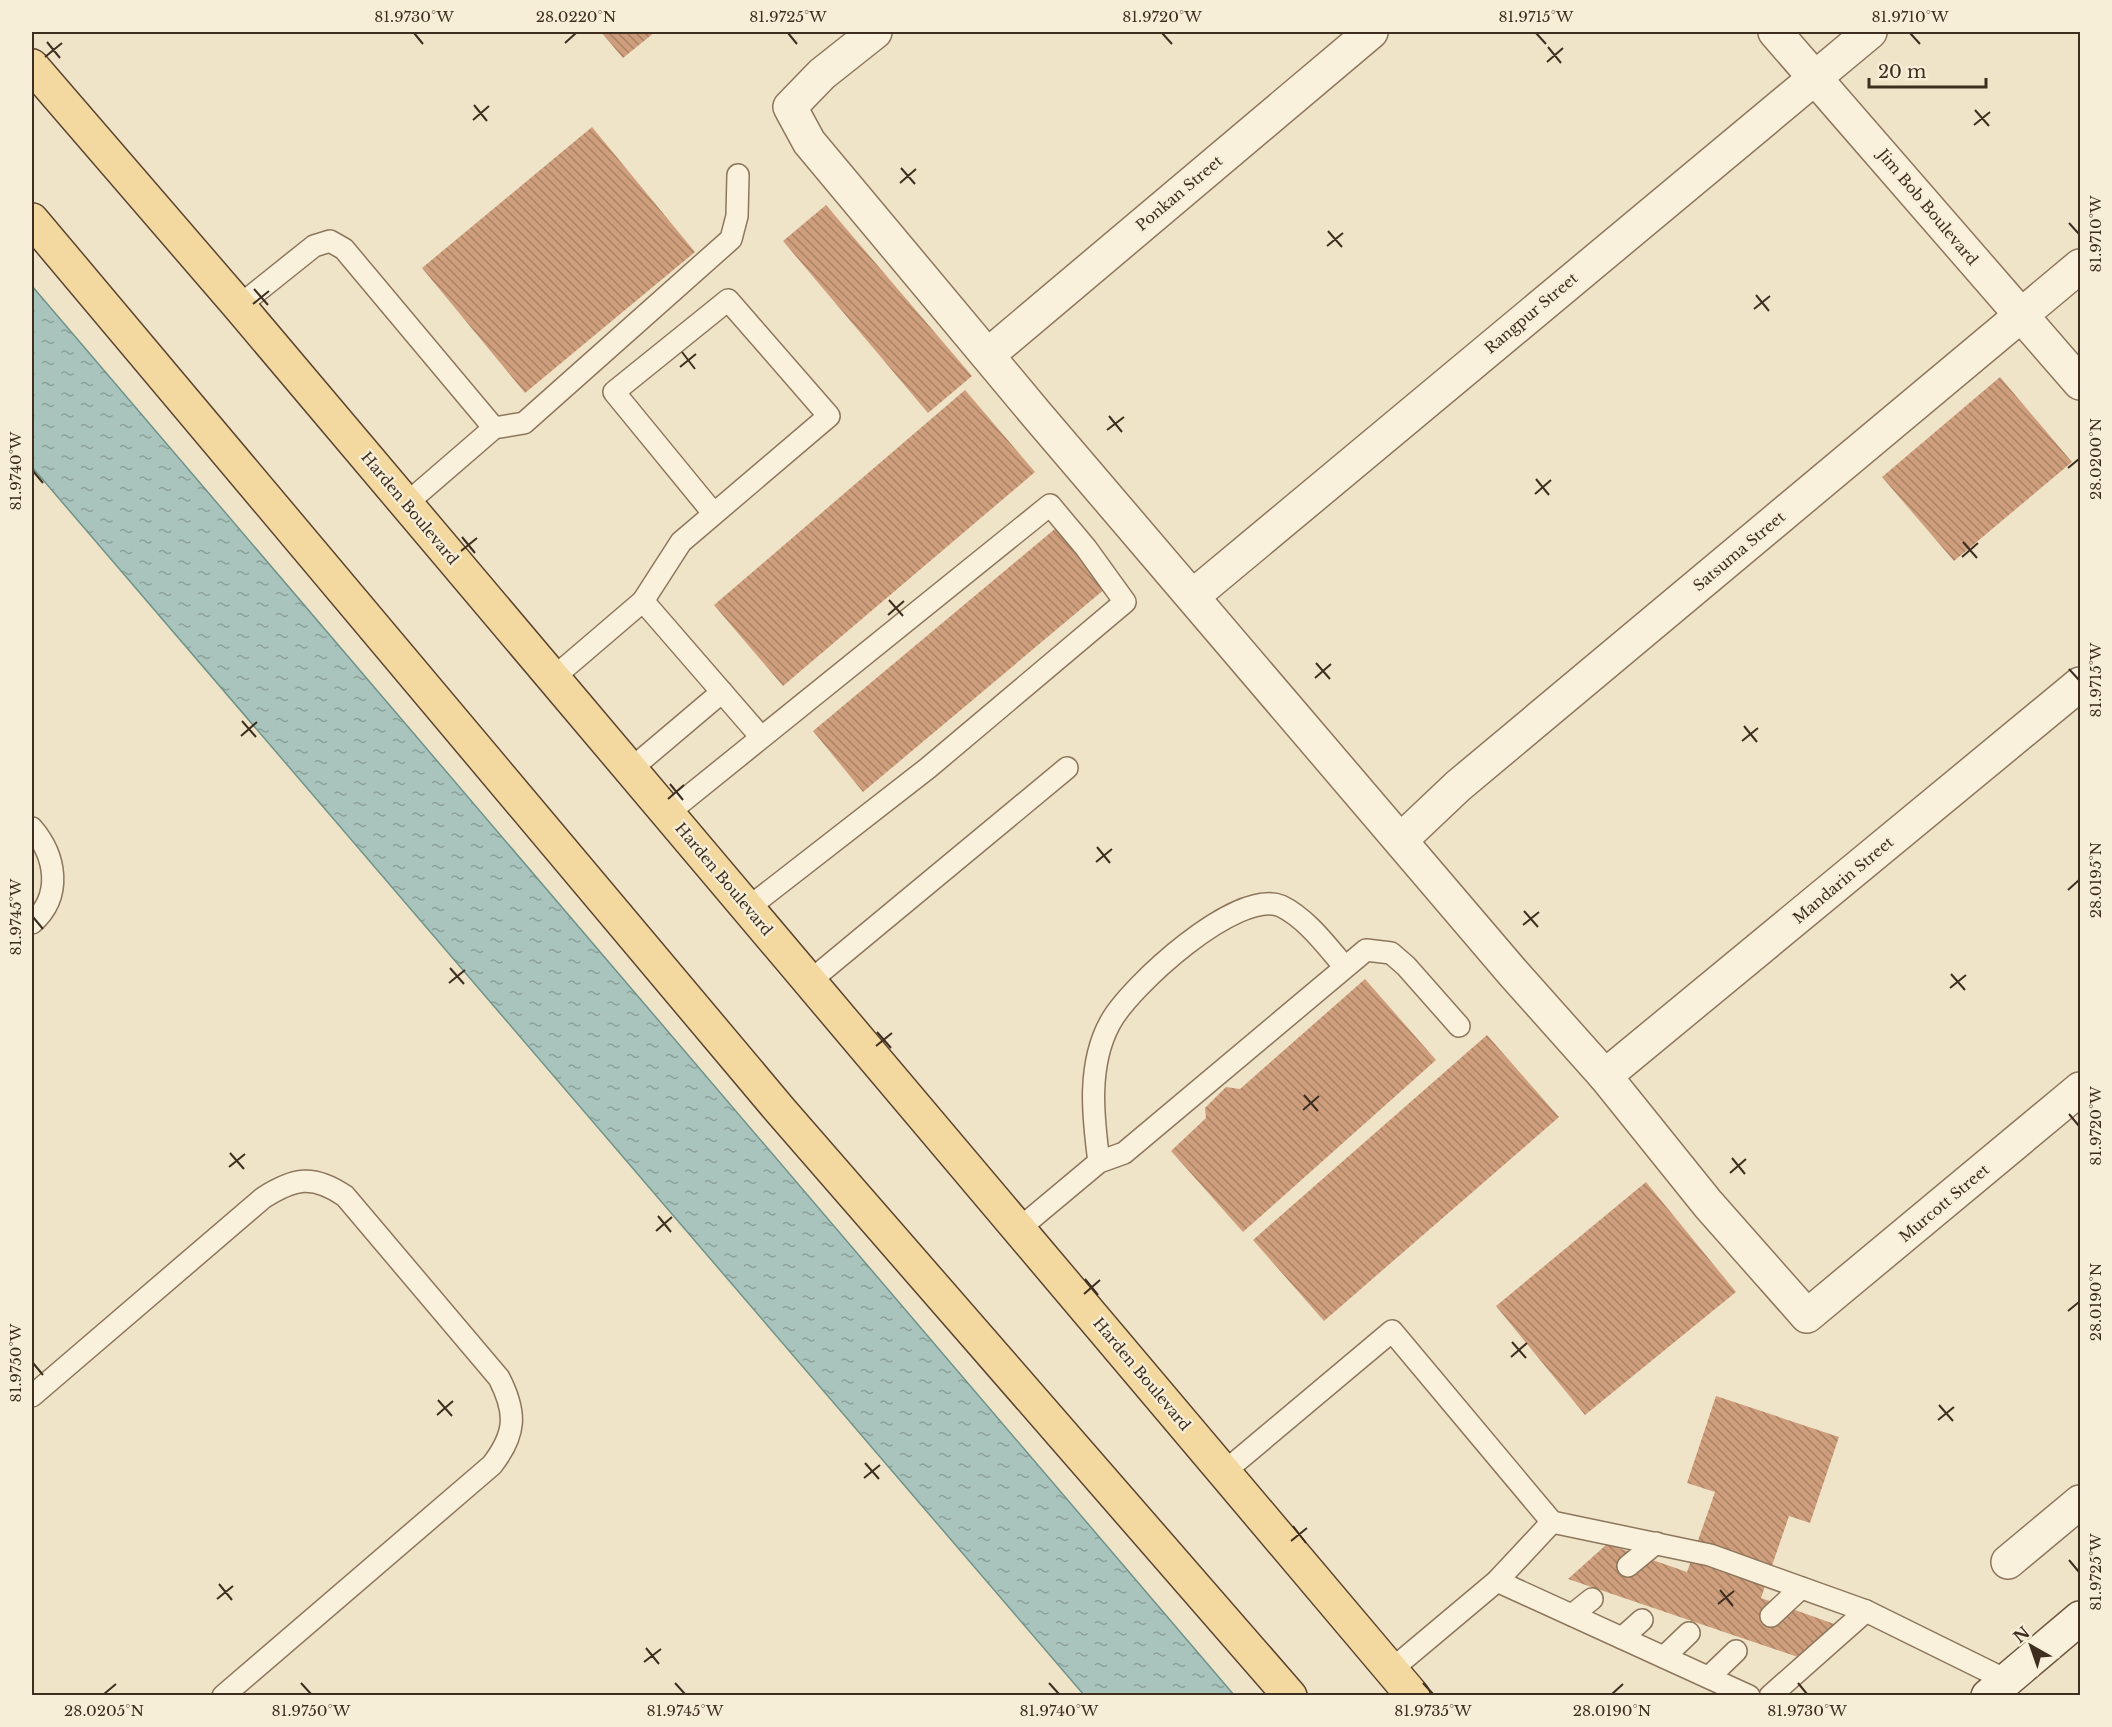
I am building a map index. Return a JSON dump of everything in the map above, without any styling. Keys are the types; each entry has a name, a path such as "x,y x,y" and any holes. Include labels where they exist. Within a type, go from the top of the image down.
{"main road":[{"name":"Harden Boulevard","path":"32,66 554,678 1413,1695"},
{"path":"32,220 780,1110 1290,1695"}],"street":[{"name":"Ponkan Street","path":"988,354 1371,32"},
{"name":"Jim Bob Boulevard","path":"1775,32 1850,114 2080,383"},
{"name":"Rangpur Street","path":"1193,596 1870,32"},
{"path":"858,37 790,107 809,142 988,354 1037,416 1514,974 1605,1076"},
{"name":"Satsuma Street","path":"1401,840 1467,779 2080,266"},
{"name":"Mandarin Street","path":"1605,1076 2080,684"},
{"name":"Murcott Street","path":"1605,1076 1708,1204 1807,1316 2080,1089"},
{"path":"2008,1562 2080,1502"},
{"path":"1994,1691 2080,1618"}],"lane":[{"path":"406,504 494,428 524,423 731,238 737,216 738,175"},
{"path":"238,306 314,246 330,241 344,249 494,428"},
{"path":"554,678 643,601 681,542 714,514 829,416 728,300 614,392 714,514"},
{"path":"668,813 1050,506 1086,548 1125,602 928,768 748,908"},
{"path":"643,601 761,737"},
{"path":"631,770 722,692"},
{"path":"810,981 1067,768"},
{"path":"32,828 44,843 53,866 49,897 39,916 32,923"},
{"path":"1098,1162 1091,1104 1099,1053 1110,1023 1138,986 1196,938 1235,912 1262,904 1280,906 1313,931 1344,966"},
{"path":"1020,1228 1098,1162 1124,1153 1344,966 1366,950 1391,953 1406,966 1459,1026"},
{"path":"32,1396 263,1198 283,1185 308,1179 330,1186 345,1196 499,1378 511,1401 512,1426 506,1447 492,1465 223,1695"},
{"path":"1224,1472 1392,1330 1552,1522 1710,1555 1866,1611 1994,1691"},
{"path":"1391,1670 1497,1581 1552,1522"},
{"path":"1628,1566 1656,1543"},
{"path":"1497,1581 1749,1695"},
{"path":"1771,1616 1801,1588"},
{"path":"1572,1615 1592,1599"},
{"path":"1770,1695 1866,1611"},
{"path":"1622,1638 1642,1620"},
{"path":"1664,1657 1689,1633"},
{"path":"1710,1676 1736,1651"}],"water":[{"path":"32,286 1234,1695 1084,1695 32,467"}],"building":[{"path":"601,32 655,32 623,58"},
{"path":"592,127 695,252 525,393 422,268"},
{"path":"826,205 972,376 928,413 783,241"},
{"path":"2000,377 2072,462 1954,561 1882,477"},
{"path":"965,390 1035,472 783,686 714,605"},
{"path":"1062,523 1112,583 863,792 813,731"},
{"path":"1365,979 1436,1060 1243,1232 1171,1151 1206,1118 1205,1108 1226,1087 1240,1089"},
{"path":"1487,1035 1559,1117 1324,1321 1253,1240"},
{"path":"1646,1182 1736,1292 1585,1415 1496,1306"},
{"path":"1716,1396 1839,1437 1810,1523 1789,1516 1761,1598 1840,1626 1801,1658 1568,1579 1607,1544 1687,1572 1715,1492 1687,1483"}]}
